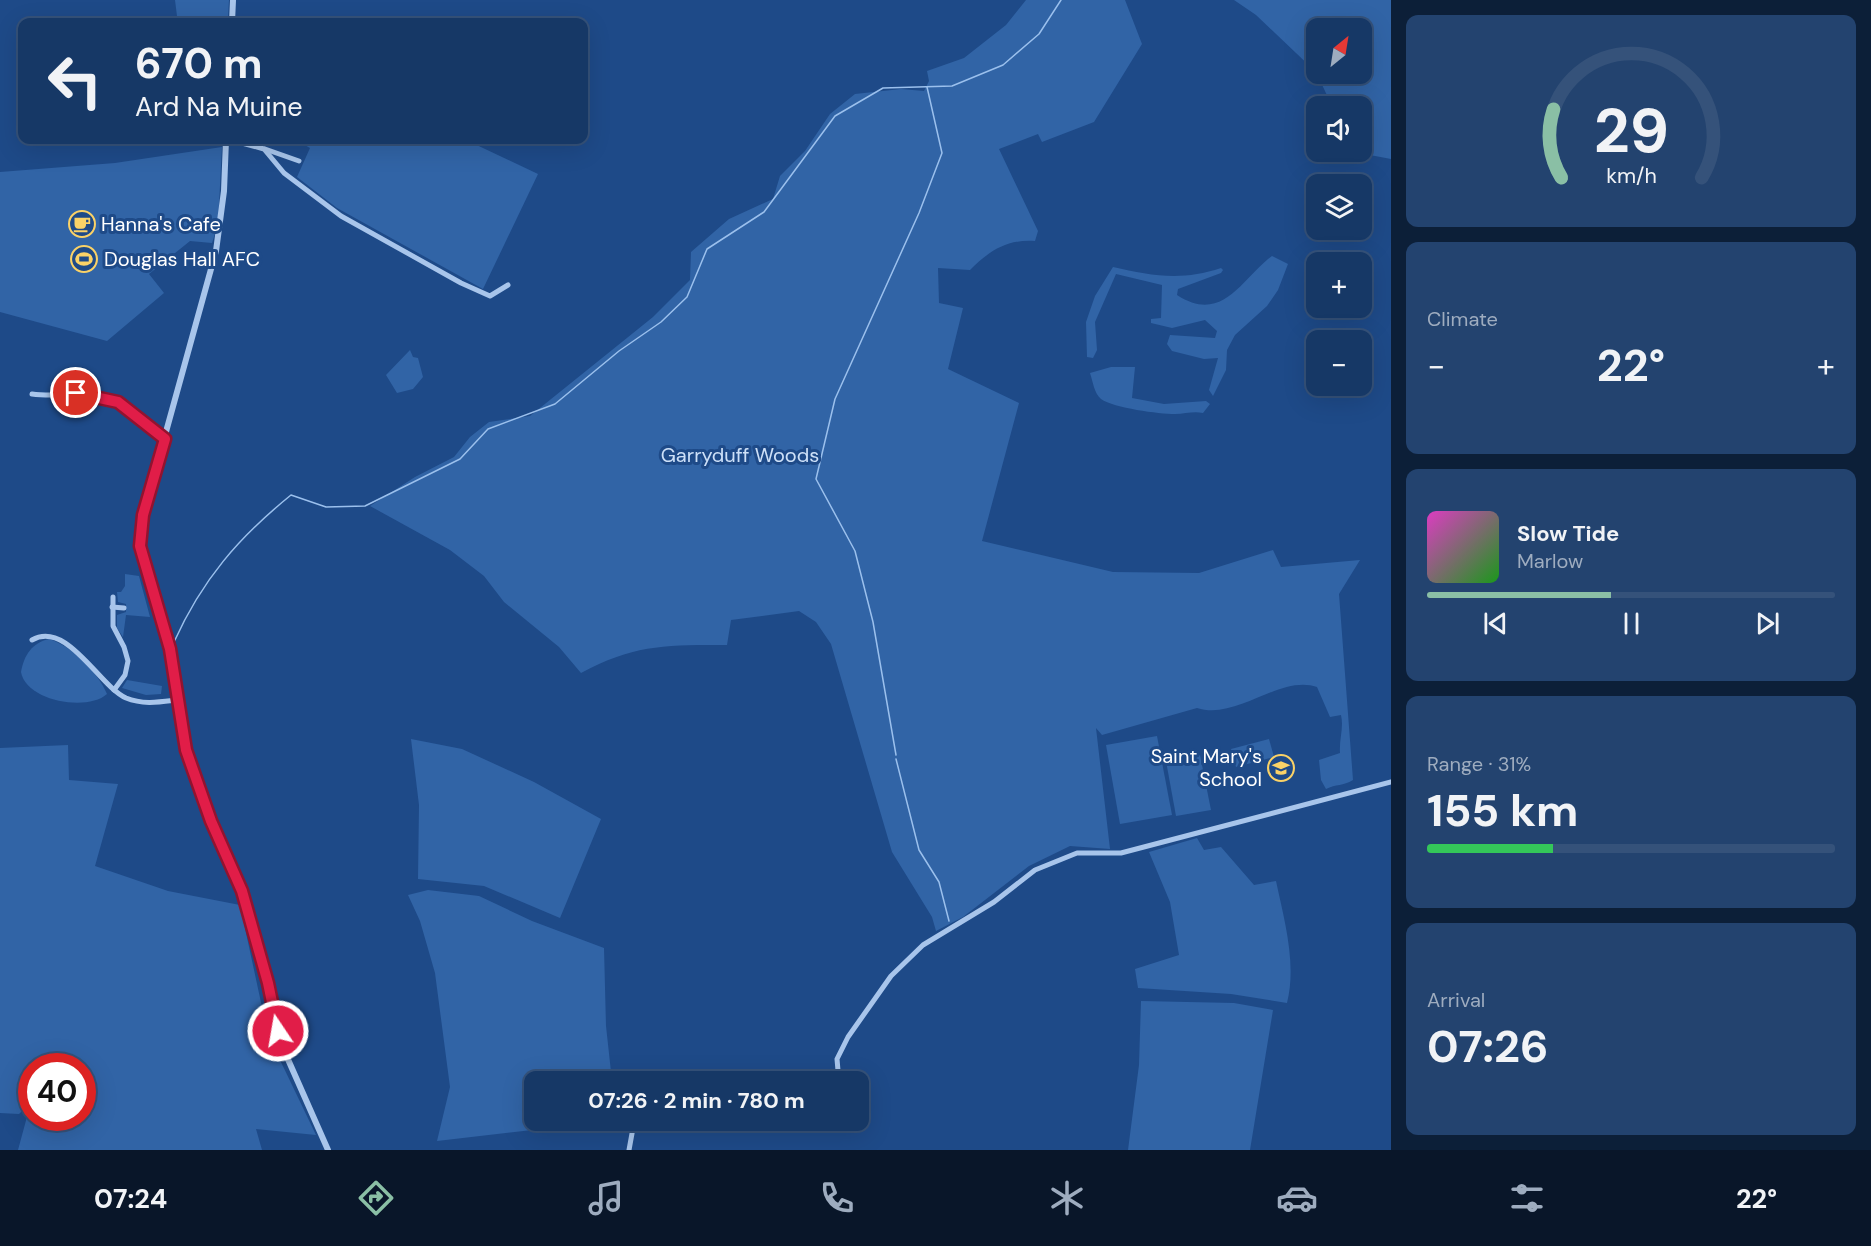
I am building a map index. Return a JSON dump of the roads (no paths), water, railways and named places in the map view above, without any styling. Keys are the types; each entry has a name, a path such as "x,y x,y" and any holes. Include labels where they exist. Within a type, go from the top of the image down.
{"street":[{"path":"232,18 233,0"},
{"path":"226,144 220,234 143,515 140,546 170,649 186,750 211,821 248,909 268,983 279,1039 328,1150"},
{"path":"246,144 299,161"},
{"path":"264,149 284,173 326,205 407,253 482,294 490,296 499,293 508,285"},
{"path":"32,394 52,396 76,393 118,402 165,439"},
{"path":"113,597 113,626 124,647 128,661 125,675 114,690"},
{"path":"112,607 124,608"},
{"path":"33,640 43,636 63,642 85,659 114,690 124,697 142,702 177,700"},
{"path":"838,1071 837,1059 848,1037 891,976 923,945 994,902 1035,870 1070,855 1121,853 1391,782"},
{"path":"629,1150 632,1131"}],"waterway":[{"path":"174,642 197,599 223,561 254,527 291,495 326,507 365,506 460,459 488,429 555,404 619,351 661,322 687,297 707,249 764,212 835,116 883,88 952,86 1003,65 1039,34 1061,0"},
{"path":"896,755 873,622 855,551 816,479 835,399 919,213 942,153 927,87"},
{"path":"896,759 919,850 939,882 949,921"}],"place":[{"name":"Hanna's Cafe","path":"82,224"},
{"name":"Douglas Hall AFC","path":"84,259"},
{"name":"Saint Mary's School","path":"1281,768"}],"park label":[{"name":"Garryduff Woods","path":"740,455"}]}
